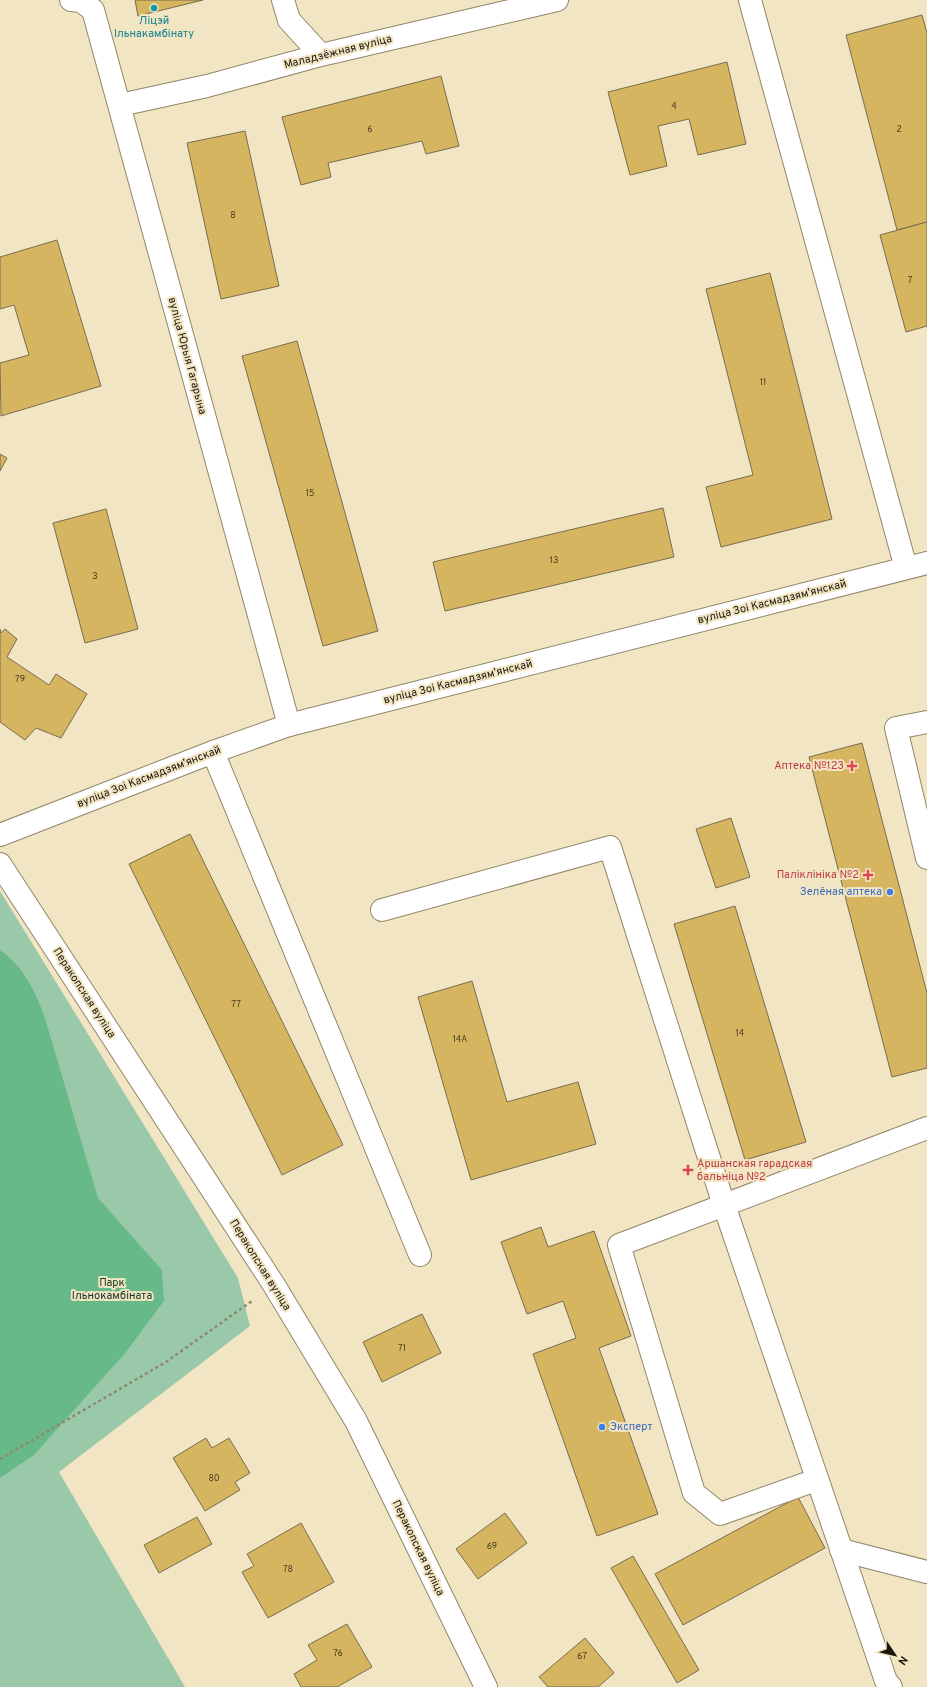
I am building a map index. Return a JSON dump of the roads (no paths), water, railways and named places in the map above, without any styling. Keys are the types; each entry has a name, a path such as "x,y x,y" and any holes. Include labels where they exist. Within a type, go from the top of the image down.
{"street":[{"name":"вуліца Юрыя Гагарына","path":"71,0 81,1 93,10 120,105 156,246 289,725"},
{"path":"283,0 289,20 321,55"},
{"name":"Маладзёжная вуліца","path":"120,105 207,86 321,55 557,0"},
{"path":"750,0 906,568"},
{"name":"вуліца Зоі Касмадзямʼянскай","path":"0,835 213,752 289,725 906,568 927,564"},
{"path":"927,722 896,728 927,858"},
{"path":"213,752 420,1255"},
{"path":"382,910 610,847 724,1205 816,1480 886,1681 891,1687"},
{"name":"Перакопская вуліца","path":"0,864 274,1285 356,1421 486,1687"},
{"path":"816,1480 720,1514 694,1493 619,1246 927,1128"},
{"path":"841,1550 927,1572"}],"place":[{"name":"Ліцэй Ільнакамбінату","path":"154,8"},
{"name":"Аптека №123","path":"852,766"},
{"name":"Паліклініка №2","path":"868,875"},
{"name":"Зелёная аптека","path":"890,892"},
{"name":"Аршанская гарадская бальніца №2","path":"688,1170"},
{"name":"Эксперт","path":"602,1427"}],"park label":[{"name":"Парк Ільнокамбіната","path":"112,1289"}]}
